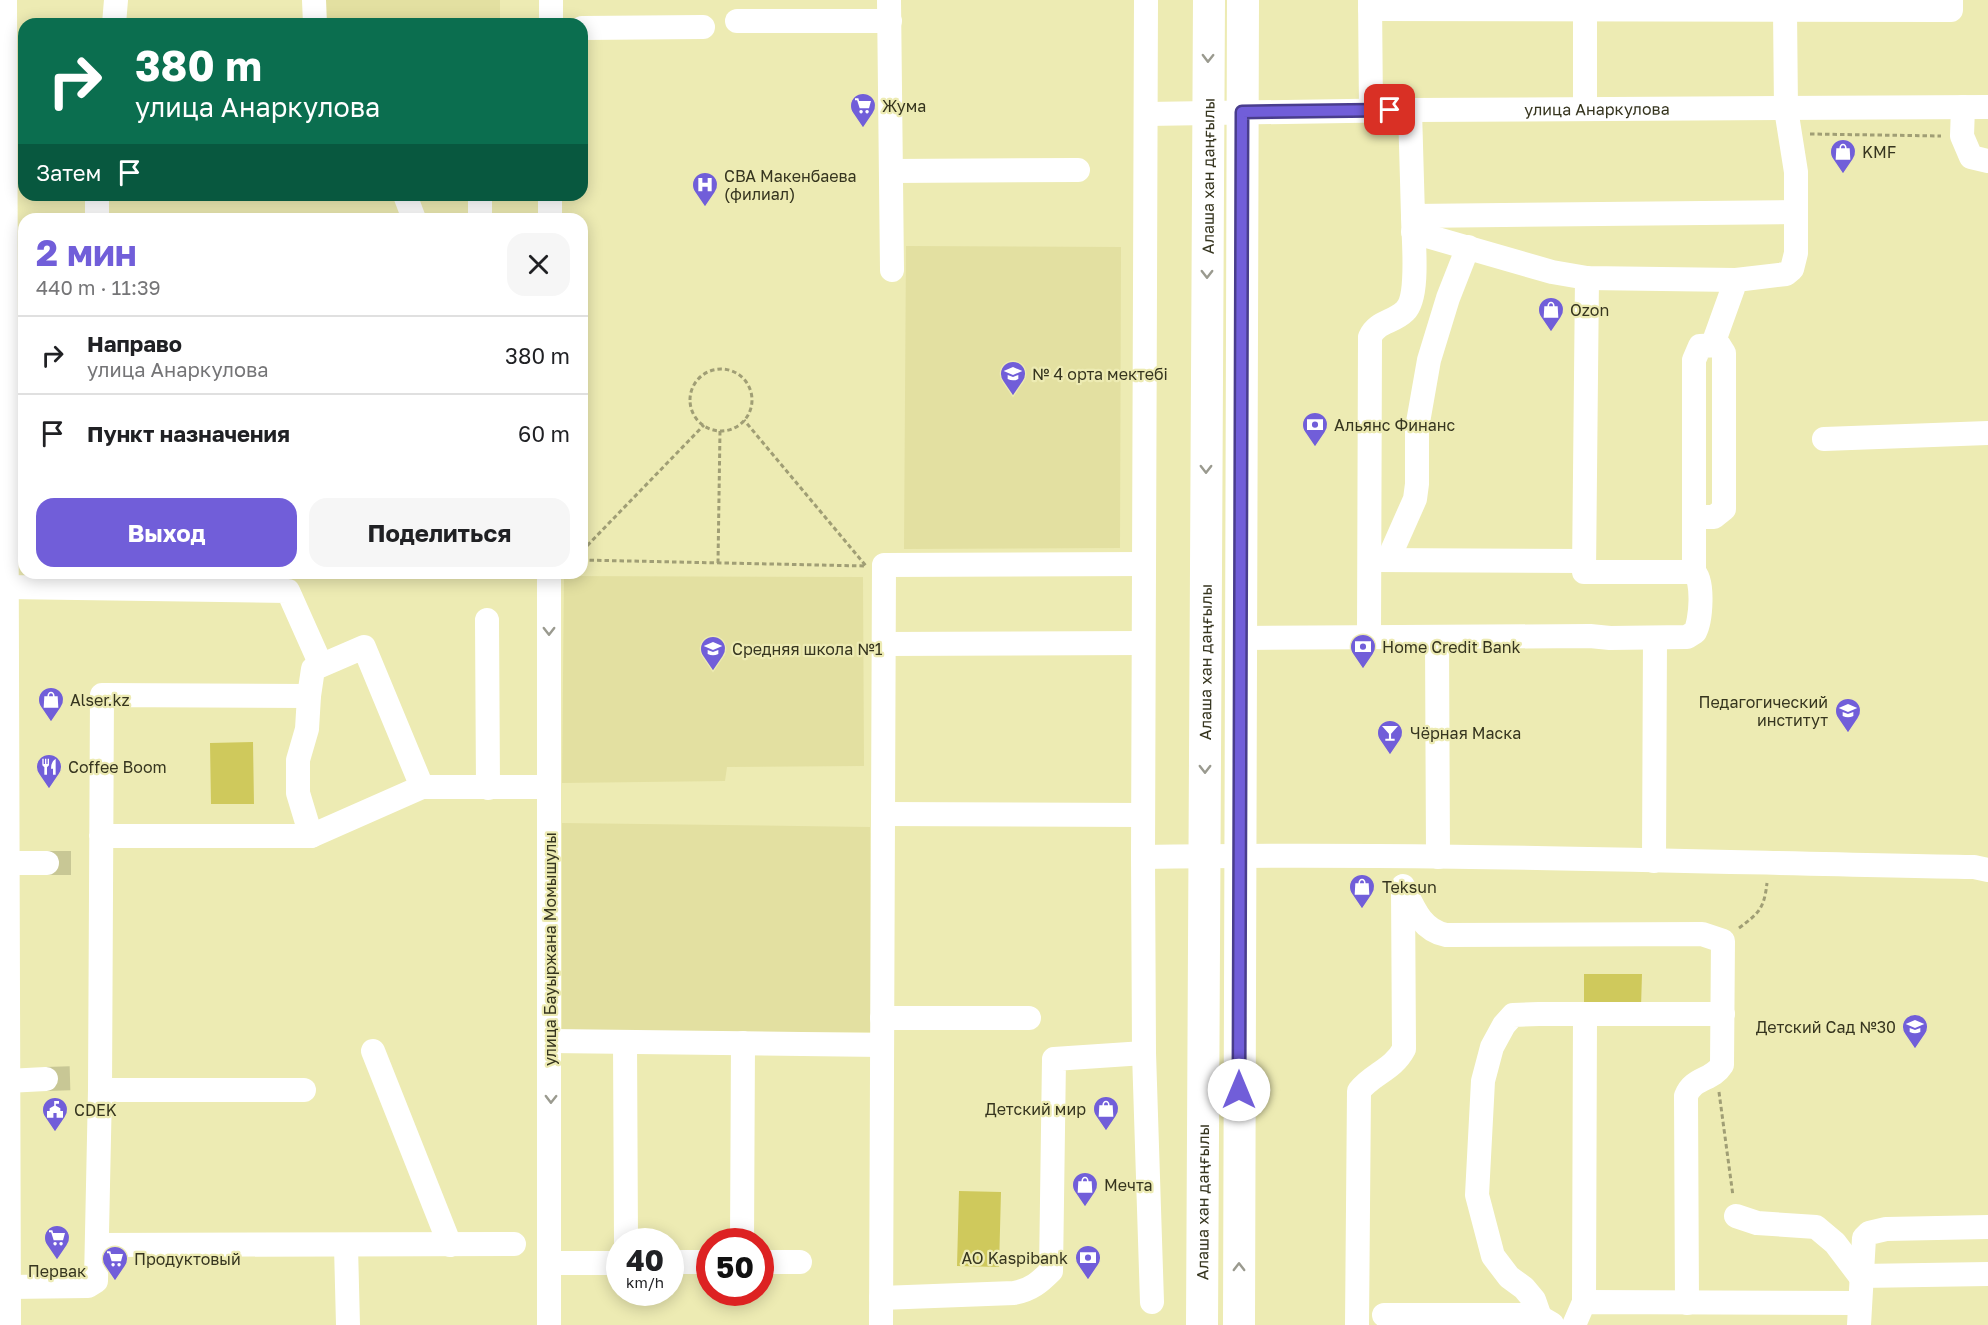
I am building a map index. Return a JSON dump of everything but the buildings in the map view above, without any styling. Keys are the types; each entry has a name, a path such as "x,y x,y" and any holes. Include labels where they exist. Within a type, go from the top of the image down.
{"main road":[{"name":"Алаша хан даңғылы","path":"1203,1325 1209,0"},
{"path":"1239,1325 1243,0"}],"street":[{"path":"5,0 14,113 14,454 5,587 9,1325"},
{"path":"114,18 116,0"},
{"path":"314,0 315,18"},
{"path":"551,0 551,18"},
{"path":"1146,0 1143,857 1144,1053 1152,1302"},
{"path":"1371,110 1370,5 1522,5 1585,10 1637,5 1759,5 1785,11 1825,6 1952,10 1952,0"},
{"path":"736,21 890,10 892,270"},
{"path":"1585,10 1585,109"},
{"path":"1413,224 1468,247 1552,272 1587,278 1736,280 1786,274 1792,269 1796,253 1796,212 1792,134 1786,109 1785,11"},
{"path":"588,27 703,27"},
{"name":"улица Анаркулова","path":"1147,114 1371,110 1988,107"},
{"path":"1963,108 1962,136 1971,157 1988,161"},
{"path":"1369,636 1379,560 1370,338 1379,324 1396,319 1408,309 1413,296 1410,110"},
{"path":"891,171 1078,170"},
{"path":"1413,224 1796,212"},
{"path":"1379,560 1415,499 1417,428 1429,360 1448,298 1468,247"},
{"path":"1587,278 1584,572 1694,572"},
{"path":"1240,638 1369,636 1437,639 1655,638 1687,637 1695,632 1700,618 1700,582 1694,572 1694,355 1700,346 1713,344 1736,280"},
{"path":"1824,439 1988,433"},
{"path":"1379,560 1584,561"},
{"path":"881,1325 884,565 1144,564"},
{"name":"улица Бауыржана Момышулы","path":"549,579 548,787 551,1041 549,1325"},
{"path":"5,587 140,581 288,582 321,665"},
{"path":"487,620 488,788"},
{"path":"1654,861 1655,638"},
{"path":"1437,639 1438,857"},
{"path":"884,644 1143,643"},
{"path":"311,836 298,793 298,760 307,729 313,669 321,665 364,647 422,787"},
{"path":"9,1287 88,1286 96,1281 98,1245 92,863 101,836 102,695 309,696"},
{"path":"101,836 311,836 422,787 548,787"},
{"path":"883,814 1143,816"},
{"path":"1143,857 1205,855 1438,857 1974,867 1988,870"},
{"path":"1357,1325 1359,1091 1364,1084 1392,1066 1404,1049 1403,858"},
{"path":"6,863 47,863"},
{"path":"1403,886 1423,923 1436,933 1446,935 1702,934 1723,941 1722,1065 1717,1072 1693,1083 1686,1096 1688,1303"},
{"path":"1547,1321 1524,1287 1509,1277 1493,1256 1478,1195 1483,1081 1492,1047 1504,1025 1513,1016 1723,1014"},
{"path":"1575,1325 1584,1302 1585,1015"},
{"path":"882,1018 1029,1018"},
{"path":"551,1041 882,1045"},
{"path":"625,1042 626,1228"},
{"path":"742,1043 742,1228"},
{"path":"373,1051 450,1245"},
{"path":"881,1298 1014,1293 1026,1291 1042,1280 1051,1271 1054,1059 1144,1053"},
{"path":"8,1081 46,1079"},
{"path":"94,1082 304,1090"},
{"path":"1736,1215 1757,1223 1816,1227 1835,1243 1860,1276"},
{"path":"1584,1302 1688,1303 1859,1314 1864,1238 1869,1233 1886,1229 1988,1227"},
{"path":"98,1245 513,1244"},
{"path":"346,1246 348,1325"},
{"path":"774,1262 800,1262"},
{"path":"549,1263 606,1263"},
{"path":"1860,1276 1988,1274"},
{"path":"1384,1315 1547,1321"}],"path":[{"path":"1792,134 1962,136"},
{"path":"717,369 738,373 751,390 752,400 744,420 730,429 720,431 704,425 696,418 690,398 699,378 717,369"},
{"path":"588,560 866,566 744,420"},
{"path":"588,545 704,425"},
{"path":"718,563 720,431"},
{"path":"1723,941 1756,915 1764,904 1769,863"},
{"path":"1717,1072 1736,1215"}],"shaded area":[{"path":"323,0 500,0 500,18 323,18"},
{"name":"№ 4 орта мектебі","path":"906,246 1121,247 1120,548 904,549"},
{"name":"Средняя школа №1","path":"588,576 863,577 864,766 727,767 725,781 562,783 564,579 588,579"},
{"path":"253,742 254,804 211,804 210,743"},
{"path":"562,823 870,827 871,1032 562,1032"},
{"path":"1584,974 1642,974 1641,1007 1584,1006"},
{"path":"959,1191 1001,1192 999,1267 957,1266"}],"tunnel":[{"path":"47,863 83,863"},
{"path":"46,1079 81,1078"}],"place":[{"name":"Жума","path":"863,129"},
{"name":"KMF","path":"1843,175"},
{"name":"СВА Макенбаева (филиал)","path":"705,208"},
{"name":"Ozon","path":"1551,333"},
{"name":"№ 4 орта мектебі","path":"1013,397"},
{"name":"Альянс Финанс","path":"1315,448"},
{"name":"Home Credit Bank","path":"1363,670"},
{"name":"Средняя школа №1","path":"713,672"},
{"name":"Alser.kz","path":"51,723"},
{"name":"Педагогический институт","path":"1848,734"},
{"name":"Чёрная Маска","path":"1390,756"},
{"name":"Coffee Boom","path":"49,790"},
{"name":"Teksun","path":"1362,910"},
{"name":"Детский Сад №30","path":"1915,1050"},
{"name":"Детский мир","path":"1106,1132"},
{"name":"CDEK","path":"55,1133"},
{"name":"Мечта","path":"1085,1208"},
{"name":"Первак","path":"57,1261"},
{"name":"AO Kaspibank","path":"1088,1281"},
{"name":"Продуктовый","path":"115,1282"}],"route":[{"path":"1239,1090 1242,112 1390,110"}]}
